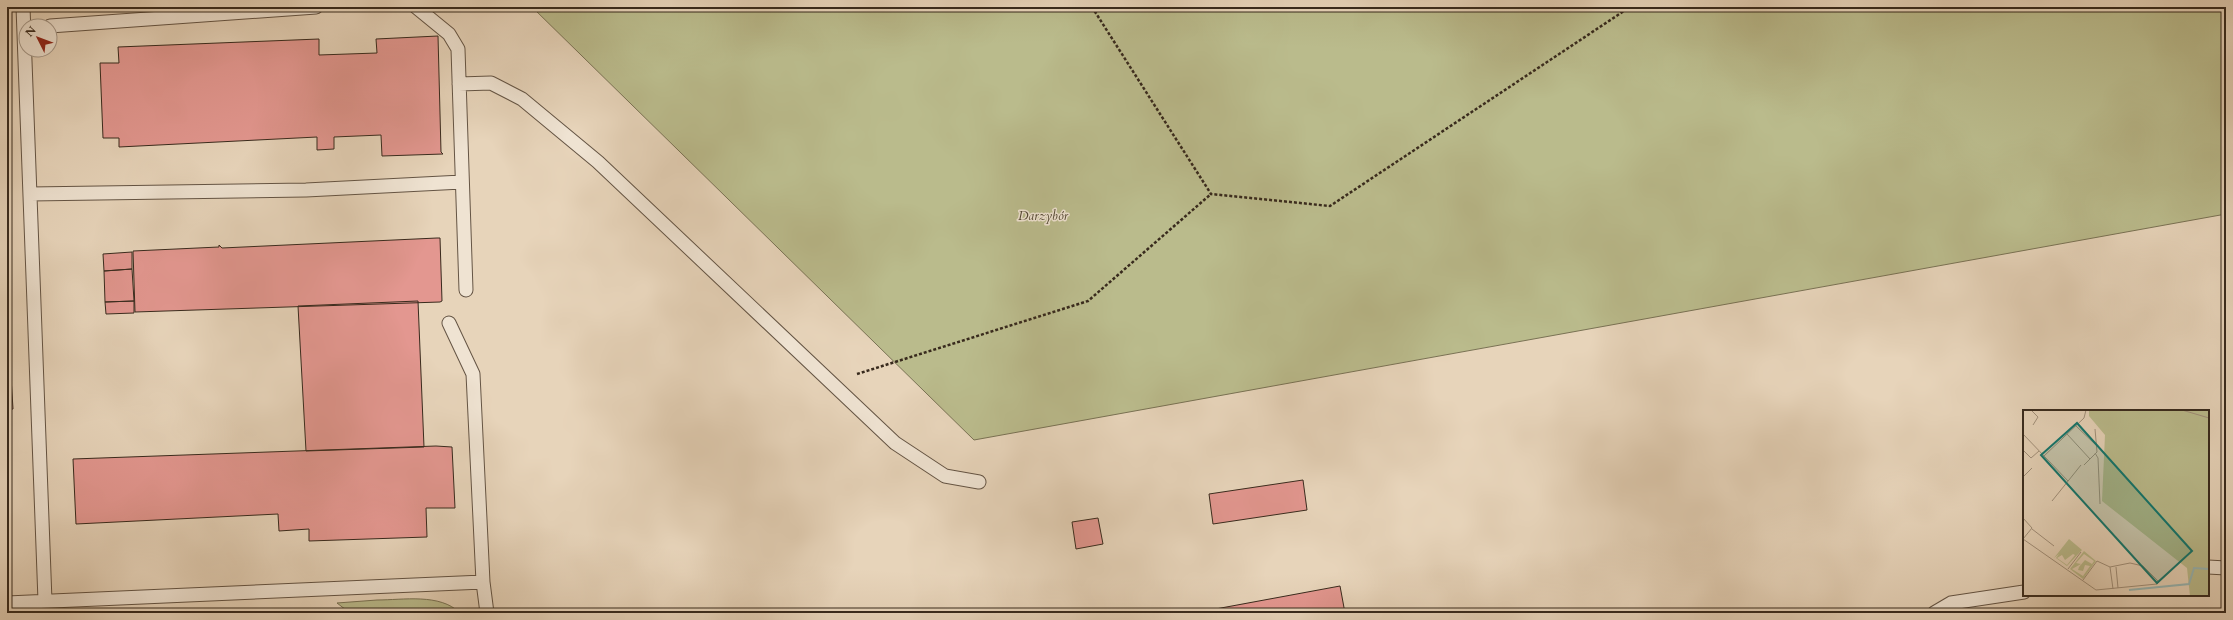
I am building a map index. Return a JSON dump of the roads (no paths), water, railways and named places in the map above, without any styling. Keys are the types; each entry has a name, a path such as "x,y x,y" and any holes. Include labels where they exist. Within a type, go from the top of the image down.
{"lane":[{"path":"23,7 24,18"},
{"path":"58,25 316,7"},
{"path":"416,7 449,34 458,48 466,290"},
{"path":"26,58 45,601"},
{"path":"459,84 491,82 522,100 598,162 895,443 945,476 979,482"},
{"path":"30,194 306,190 462,182"},
{"path":"449,323 474,374 484,582 487,613"},
{"path":"2209,567 2226,568"},
{"path":"7,603 484,582"},
{"path":"1934,613 1951,603 2023,592"}],"park label":[{"name":"Darzybór","path":"1043,215"}]}
